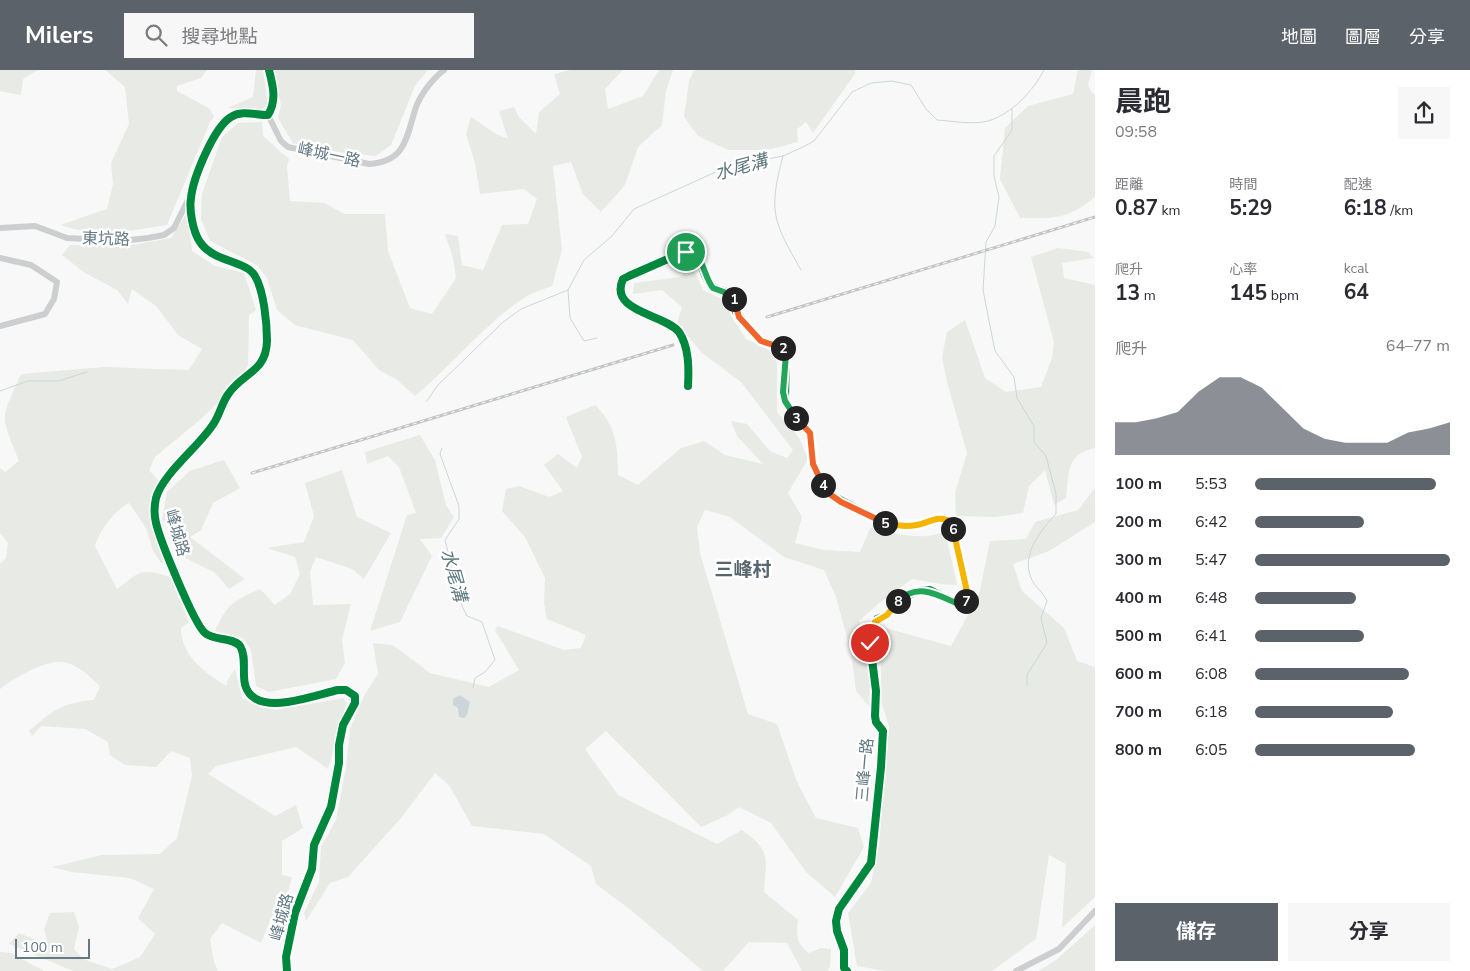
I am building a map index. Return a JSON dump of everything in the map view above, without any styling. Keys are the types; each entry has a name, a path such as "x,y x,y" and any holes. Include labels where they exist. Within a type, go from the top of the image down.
{"street":[{"path":"268,114 273,106 274,96 269,70"},
{"name":"峰城一路","path":"268,114 282,141 288,147 369,164 378,163 390,160 408,139 417,106 423,94 444,70"},
{"name":"峰城路","path":"268,114 242,113 232,116 221,125 210,146 191,195 190,208 199,241 208,251 236,265 245,267 256,278 266,323 267,343 260,365 229,392 216,421 162,486 156,498 154,512 156,525 175,575 203,632 214,638 236,642 241,647 245,682 250,695 267,704 338,690 346,690 355,696 355,703 343,725 339,745 339,764 331,807 314,845 312,869 295,913 286,957 287,971"},
{"name":"東坑路","path":"0,228 35,226 67,238 122,241 148,238 164,235 174,228 191,195"},
{"name":"三峰一路","path":"688,386 688,360 679,332 664,320 642,312 626,302 622,298 620,290 623,279 686,252 692,252 701,261 708,282 713,288 732,295 736,312 761,341 784,348 786,354 785,401 810,433 813,464 824,486 831,495 882,522 893,525 918,525 940,518 946,519 952,526 968,596 966,601 958,604 930,590 919,591 901,598 887,615 877,619 871,630 870,643 876,691 875,716 876,722 883,731 881,768 871,863 839,909 836,921 837,931 844,950 844,968 846,971"},
{"path":"0,258 31,265 57,282 54,299 44,314 0,326"},
{"path":"1016,971 1059,950 1095,911"}],"shaded area":[{"path":"0,70 38,70 23,79 21,95 0,91"},
{"path":"105,70 207,70 201,78 177,86 177,91 210,109 214,117 210,122 167,225 127,231 100,232 73,229 60,225 107,209 113,184 111,163 129,124 125,87"},
{"path":"256,70 263,70 268,105 262,109 228,108 253,97"},
{"path":"274,70 428,70 415,86 391,145 376,156 344,153 293,143 278,118 281,105"},
{"path":"571,70 623,70 605,89 608,109 643,96 659,70 673,70 666,91 662,125 638,147 625,185 601,212 583,194 571,162 553,166 562,250 552,286 530,295 512,306 415,396 396,379 379,370 353,340 295,325 277,310 267,278 257,265 210,241 201,219 202,194 222,137 238,123 262,122 263,136 289,159 287,167 290,201 325,203 344,214 385,214 388,251 410,308 432,314 456,278 453,258 445,234 458,236 462,265 483,270 502,225 528,224 537,199 524,189 480,194 475,163 466,134 471,117 496,134 508,139 499,111 514,107 519,117 536,134 539,112 560,94 554,74"},
{"path":"694,70 855,70 855,74 813,133 806,122 797,129 798,142 767,150 728,150 698,136 684,117 689,81"},
{"path":"1078,70 1092,70 1088,85 1092,93 1095,94 1095,197 1069,214 1051,218 1020,218 1000,179 1005,128 1028,106 1073,94"},
{"path":"186,214 189,217 192,251 215,266 244,273 256,310 249,315 248,365 241,379 202,418 155,457 149,470 158,480 151,512 154,530 165,560 162,564 153,551 146,528 129,503 108,522 95,546 117,589 141,573 152,572 170,577 189,622 181,628 185,647 196,663 227,686 227,681 235,669 242,698 261,707 276,710 343,698 347,703 328,769 296,747 216,766 208,774 275,816 296,805 303,828 282,841 282,875 292,877 284,908 271,918 261,943 222,923 210,939 214,962 218,971 73,971 9,944 19,933 48,945 44,929 50,913 74,912 79,927 74,949 83,959 112,969 140,957 155,934 138,918 154,889 130,878 72,872 52,867 102,855 160,854 177,838 192,776 190,758 171,751 156,767 125,765 110,755 108,742 85,729 41,726 32,736 29,731 51,713 66,705 94,700 100,686 82,670 71,664 53,662 45,664 20,676 0,689 0,564 6,558 8,543 0,533 0,468 5,472 19,461 8,434 5,417 6,410 21,374 104,367 189,370 202,349 178,335 156,306 132,289 128,304 117,290 85,273 62,255 70,245 132,245 171,238"},
{"path":"1058,248 1088,252 1094,258 1062,263 1064,278 1095,285 1095,448 1079,455 1074,460 1069,473 1066,498 1054,505 1045,470 1029,486 1023,513 996,517 956,516 955,493 967,453 942,357 947,332 965,320 985,378 1006,392 1041,387 1052,358 1054,342 1031,257"},
{"path":"692,266 703,290 726,301 731,316 746,339 769,350 777,362 777,412 799,438 808,459 788,493 802,517 795,543 824,550 860,552 870,528 918,536 928,536 945,531 957,585 912,579 878,604 859,621 870,685 869,706 856,691 851,652 836,597 824,570 784,557 730,517 705,510 697,527 700,553 748,714 777,724 797,782 816,818 858,828 864,847 835,897 806,872 771,823 739,807 728,815 701,827 606,731 585,749 618,795 717,844 742,830 752,838 763,850 765,856 764,892 798,920 798,938 805,950 809,953 821,948 831,949 830,967 827,971 802,971 787,943 749,942 723,971 703,971 632,911 596,884 591,866 544,834 472,826 449,785 435,773 401,818 348,877 330,883 306,921 304,913 319,882 321,847 336,820 346,768 350,729 365,694 378,674 373,643 393,645 430,673 489,687 519,670 495,630 498,626 564,650 581,648 586,635 547,619 544,603 545,578 525,537 502,511 506,489 519,486 549,497 563,491 544,465 558,454 577,468 582,457 566,417 595,405 612,429 616,446 618,475 638,485 681,448 704,441 725,455 763,464 737,436 731,421 747,424 770,451 787,458 793,450 741,382 702,353 677,323 682,307 662,290 633,294 634,283 680,277"},
{"path":"420,435 435,460 446,505 454,517 441,538 420,539 432,556 400,622 370,631 407,515 416,513 399,467 388,456 367,464 365,452"},
{"path":"224,460 240,488 213,503 201,530 190,537 245,579 229,589 214,572 185,558 174,542 169,526 162,520 167,492 190,471"},
{"path":"342,470 357,517 391,533 364,579 352,569 316,557 310,571 313,605 351,604 342,640 345,663 336,679 269,692 256,686 251,650 243,638 215,631 227,609 251,593 260,589 275,605 290,594 300,574 295,557 267,548 304,542 314,516 305,483"},
{"path":"1095,488 1095,522 1049,551 1013,564 1022,591 1064,628 1077,661 1095,667 1095,897 1062,928 1066,864 1049,855 1036,939 992,971 885,971 857,966 848,913 871,883 879,845 889,727 882,704 880,641 885,628 951,646 979,595 990,541 1026,539 1035,522 1078,510"},
{"path":"460,695 470,702 467,715 464,718 459,717 458,708 453,705 453,699"},
{"path":"1095,925 1095,971 1038,971 1056,960"},
{"path":"0,952 11,953 44,971 0,971"}],"waterway":[{"name":"水尾溝","path":"427,401 437,386 502,323 521,309 568,290 584,260 612,236 634,209 729,166 783,156 803,147 814,141 852,92 871,83 892,81 911,85 926,109 937,120 969,123 982,122 997,118 1021,101 1034,86 1044,70"},
{"path":"1012,109 1012,130 994,156 994,176 999,197 995,226 986,242 983,290 995,351 1014,377 1017,398 1034,426 1034,442 1046,456 1056,494 1056,514 1044,527 1034,543 1029,560 1031,578 1047,601 1041,618 1047,643 1027,675 1027,686"},
{"path":"783,156 776,191 776,216 784,239 801,270"},
{"path":"568,290 570,318 584,341 597,338"},
{"path":"0,391 28,381 58,381 87,372"},
{"name":"水尾溝","path":"442,448 440,454 459,506 459,519 445,540 462,606 467,616 482,622 495,660 485,672 475,678 473,688"}],"railway":[{"path":"767,317 1095,217"},
{"path":"252,473 673,345"}],"cycle path":[{"path":"269,70 273,87 273,104 268,115 239,114 231,117 224,123 211,142 200,166 191,203 195,233 206,249 221,258 245,267 255,276 261,290 264,308 267,334 266,351 258,366 229,393 208,432 166,479 156,498 154,511 155,520 170,563 200,626 205,633 213,637 233,641 240,646 244,659 244,681 250,694 256,699 274,703 338,690 346,690 355,696 355,703 343,725 339,745 339,763 331,807 314,845 312,869 295,913 286,957 287,971"},
{"path":"688,386 687,351 679,332 672,326 630,306 623,299 621,290 623,279 686,251 692,251 699,259 711,285 733,295 736,312 761,341 784,348 786,354 785,401 810,433 813,464 824,487 831,495 882,522 893,525 918,525 940,518 946,519 952,526 968,596 964,604 958,604 930,590 919,591 901,598 887,615 877,619 871,631 870,643 876,691 875,716 876,722 883,731 881,767 871,863 839,909 836,921 837,931 844,950 844,968 847,971"}],"district":[{"name":"三峰村","path":"743,570"}],"route":[{"path":"686,252 692,252 697,255 708,282 713,288 728,291 732,295 739,317 761,341 784,348 786,354 783,392 785,401 802,426 810,433 813,464 824,486 831,495 841,502 866,512 882,522 893,525 918,525 940,518 951,522 960,570 968,596 964,604 958,604 930,590 907,595 901,598 887,615 877,619 871,630 870,643"}]}
